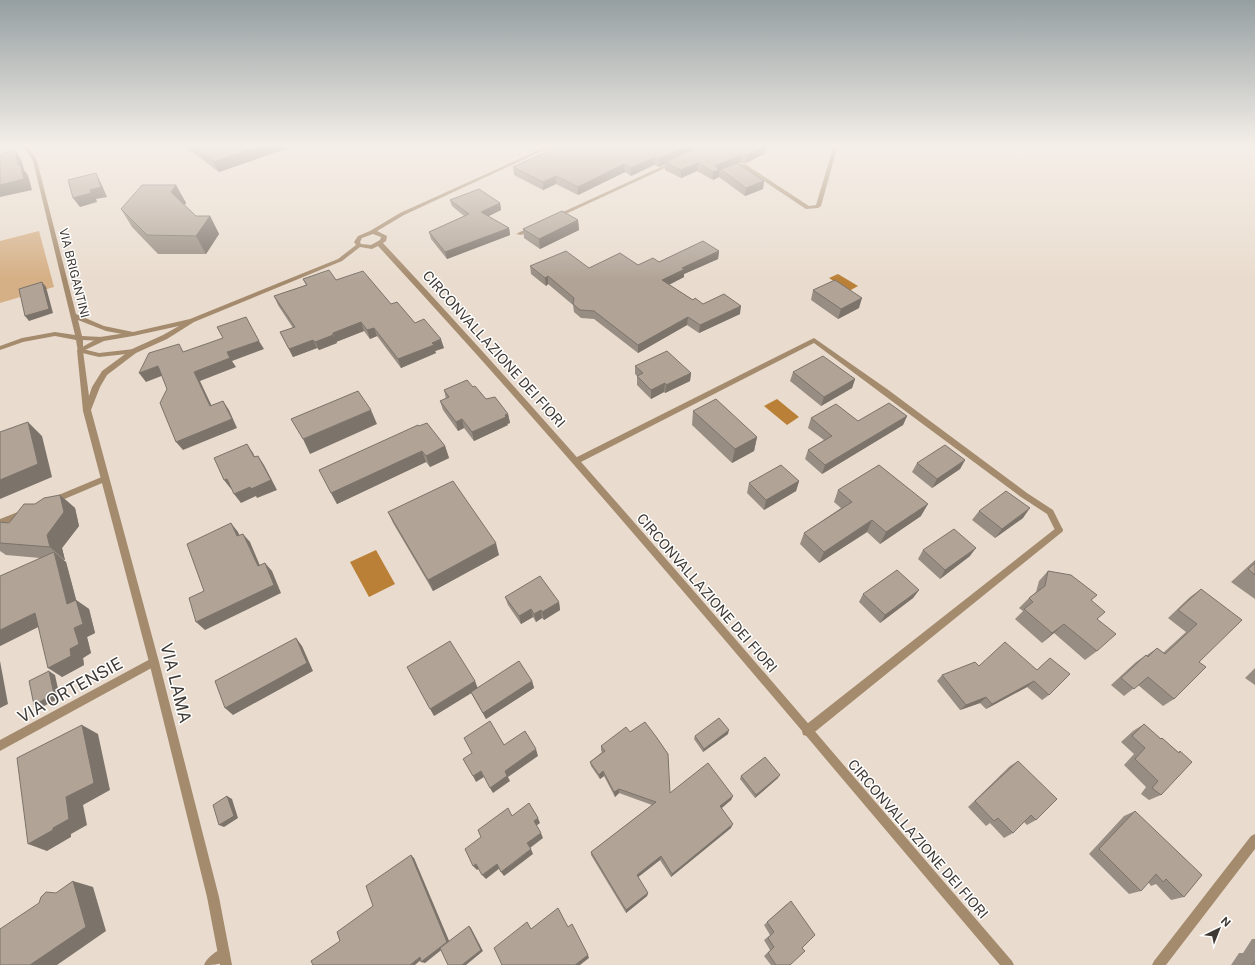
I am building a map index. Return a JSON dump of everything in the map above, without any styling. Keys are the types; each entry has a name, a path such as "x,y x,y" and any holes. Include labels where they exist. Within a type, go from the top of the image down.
{"street":[{"name":"VIA BRIGANTINI","path":"42,190 74,315 80,350"},
{"path":"359,245 357,242 360,237 372,232 402,214 454,190"},
{"path":"548,221 615,190"},
{"path":"781,190 808,208 818,206 823,190"},
{"path":"519,234 541,224"},
{"name":"CIRCONVALLAZIONE DEI FIORI","path":"372,232 384,236 383,241 380,244 470,340 1008,965"},
{"path":"359,245 367,247 380,244"},
{"path":"87,411 96,387 104,373 134,351 165,337 192,321 340,260 359,245"},
{"path":"74,315 98,328 110,332 133,334"},
{"path":"0,348 22,340 55,334 79,338 102,339 192,321"},
{"path":"80,350 102,339"},
{"path":"576,462 814,340 1024,495 1050,512 1059,530 807,731"},
{"path":"80,350 99,355 134,351"},
{"name":"VIA LAMA","path":"80,350 87,411 154,662 213,897 225,960"},
{"path":"42,505 104,479"},
{"path":"0,523 28,511"},
{"name":"VIA ORTENSIE","path":"0,746 154,662"},
{"path":"1158,965 1255,840"},
{"path":"210,965 225,960"}],"shaded area":[{"path":"39,231 54,287 0,303 0,241"},
{"path":"838,274 858,286 849,291 829,278"},
{"path":"777,399 799,417 787,425 764,406"},
{"path":"376,550 395,584 369,597 350,562"}],"building":[{"path":"71,190 90,190 91,193 73,198"},
{"path":"138,190 172,190 171,192 196,216 210,216 196,236 147,235 121,209"},
{"path":"476,190 481,190 500,203 481,212 509,228 445,252 429,232 469,214 450,200"},
{"path":"562,211 578,220 539,239 523,229"},
{"path":"703,241 719,251 682,268 685,269 662,280 693,300 695,298 703,304 724,294 741,306 700,325 688,317 638,345 594,311 580,310 573,304 574,298 548,276 545,278 530,266 566,251 589,268 620,253 638,265 653,258 659,262"},
{"path":"329,270 336,280 363,271 391,304 397,302 415,323 424,319 441,339 432,343 434,345 398,359 374,328 367,330 361,322 315,342 313,340 289,349 280,332 295,327 274,296 307,285 303,279"},
{"path":"835,280 862,298 841,309 813,290"},
{"path":"42,282 49,309 25,316 19,289"},
{"path":"246,317 259,341 227,352 230,358 194,372 210,406 223,401 232,419 176,442 160,403 167,389 158,366 139,373 149,353 179,344 183,352 223,338 217,327"},
{"path":"667,351 691,373 666,385 665,383 651,390 637,376 643,373 635,366"},
{"path":"823,356 855,379 824,397 793,372"},
{"path":"467,380 473,387 475,386 486,399 495,397 508,414 505,415 506,417 472,432 462,419 456,422 440,401 449,397 444,390"},
{"path":"358,391 371,410 303,439 291,419"},
{"path":"716,399 757,437 735,449 693,411"},
{"path":"889,403 907,416 825,465 808,450 832,436 811,418 836,404 858,421"},
{"path":"28,422 38,464 0,480 0,432"},
{"path":"427,423 445,446 426,456 422,451 331,493 319,470 418,425"},
{"path":"247,444 254,457 258,456 271,480 251,489 250,487 234,494 227,479 224,480 214,458"},
{"path":"945,445 965,460 937,479 917,463"},
{"path":"781,465 799,481 766,500 749,483"},
{"path":"879,465 928,504 886,532 872,520 824,552 804,533 852,502 838,490"},
{"path":"453,481 496,543 428,580 388,512"},
{"path":"1006,491 1030,508 1002,529 979,511"},
{"path":"60,495 64,512 47,535 50,547 0,543 0,522 9,523 24,504 35,504 44,498"},
{"path":"231,523 237,536 243,534 258,566 265,563 274,585 196,622 189,598 204,591 187,544"},
{"path":"954,529 976,548 945,570 923,550"},
{"path":"54,552 67,604 76,600 83,624 74,628 79,644 70,649 71,656 48,668 35,613 0,630 0,576"},
{"path":"1255,563 1255,575 1248,569"},
{"path":"897,570 919,590 885,615 863,594"},
{"path":"1048,571 1071,575 1097,595 1091,600 1105,612 1097,619 1116,634 1097,651 1064,624 1052,633 1024,609 1033,602 1029,598 1045,586"},
{"path":"540,576 559,602 542,612 541,610 534,614 531,609 519,616 505,597"},
{"path":"1201,589 1242,620 1199,662 1206,667 1174,699 1148,677 1134,689 1121,678 1146,655 1148,657 1157,648 1165,654 1197,624 1178,610"},
{"path":"296,638 307,663 225,708 215,681"},
{"path":"450,641 475,681 430,709 407,667"},
{"path":"1005,642 1037,670 1050,658 1070,674 1049,695 1034,681 992,704 986,697 966,705 942,675 975,662 979,666"},
{"path":"519,661 532,681 483,713 471,692"},
{"path":"49,671 54,694 34,705 29,681"},
{"path":"719,718 729,730 704,749 695,736"},
{"path":"490,721 504,745 525,731 536,749 505,771 507,776 490,788 481,771 473,776 463,759 472,753 464,738"},
{"path":"645,722 668,754 670,793 708,763 733,796 720,806 733,824 672,874 661,856 637,875 648,893 626,910 591,852 656,802 619,789 614,792 603,771 599,775 590,762 605,751 601,746 626,727 630,732"},
{"path":"1144,724 1161,739 1162,738 1179,753 1180,751 1192,762 1161,795 1152,788 1158,781 1135,759 1145,748 1132,736"},
{"path":"82,725 94,783 66,797 69,819 28,844 17,758"},
{"path":"765,757 780,775 756,795 741,776"},
{"path":"1018,761 1057,799 1036,820 1031,815 1013,833 998,818 994,821 975,801"},
{"path":"227,796 234,816 219,825 213,805"},
{"path":"529,803 538,818 534,821 541,833 527,843 531,849 501,872 497,864 482,875 476,864 473,866 465,849 481,837 478,830 508,808 512,816"},
{"path":"1135,811 1202,875 1184,897 1166,879 1163,882 1156,874 1141,891 1099,849"},
{"path":"411,855 447,942 421,962 420,957 410,965 313,965 311,961 340,941 337,932 373,906 366,886"},
{"path":"73,881 86,927 30,965 0,965 0,929 39,903 41,897 46,892 56,893"},
{"path":"791,901 815,935 802,948 805,951 790,965 776,965 768,953 774,947 768,938 774,932 767,922"},
{"path":"558,908 568,927 572,924 588,955 575,965 502,965 494,948 527,922 531,929"},
{"path":"469,926 481,950 462,965 448,965 440,948"}]}
